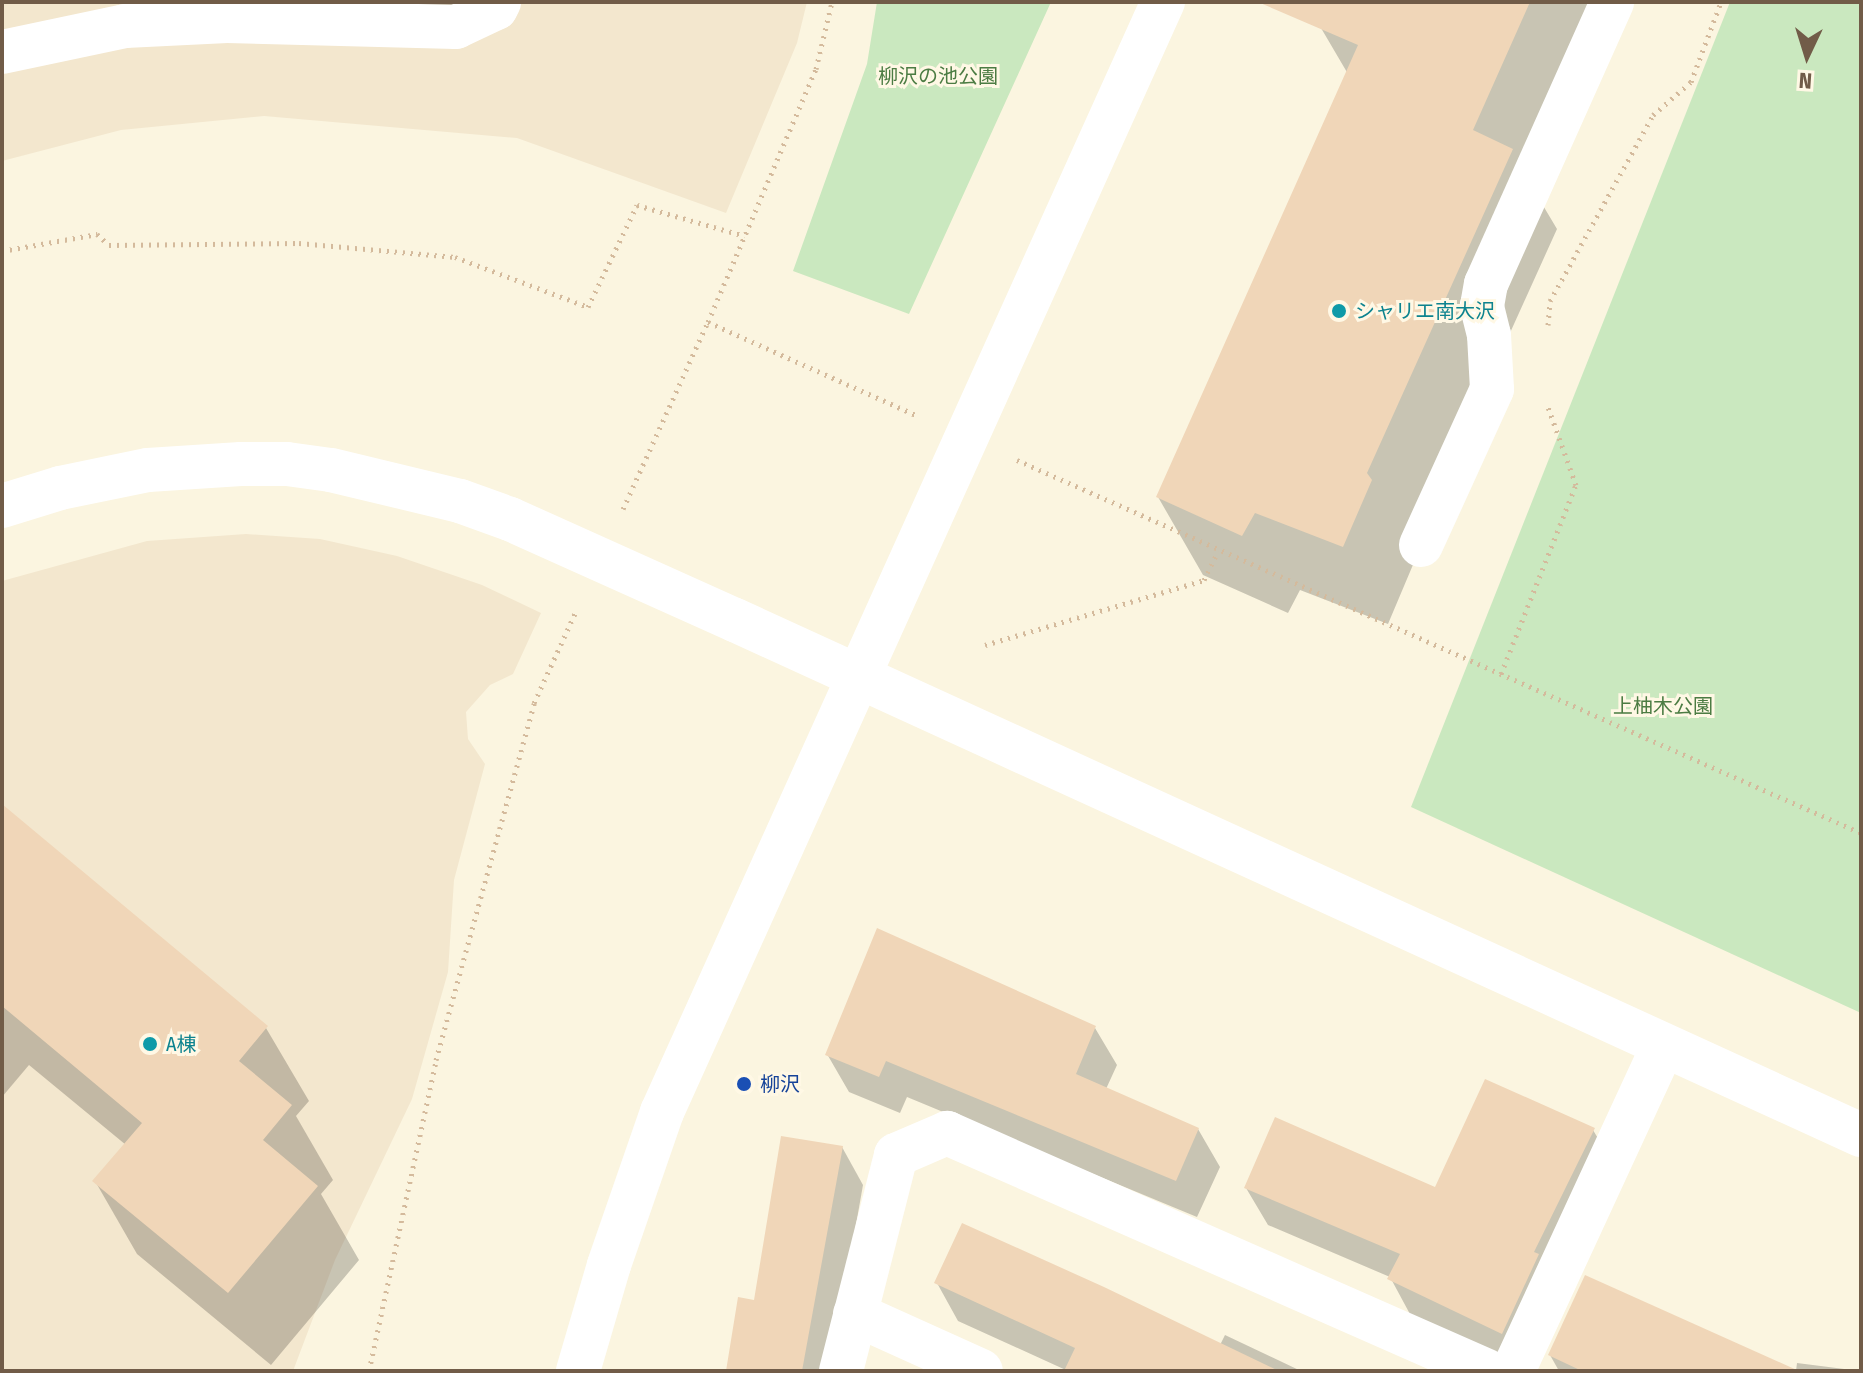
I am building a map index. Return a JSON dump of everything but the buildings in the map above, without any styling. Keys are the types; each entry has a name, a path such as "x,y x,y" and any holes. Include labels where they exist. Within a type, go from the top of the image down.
{"street":[{"path":"2,52 125,26 227,21 456,27 496,8 499,2"},
{"path":"578,1371 609,1265 662,1112 1163,2"},
{"path":"1421,545 1492,389 1489,335 1482,306 1486,284 1612,2"},
{"path":"2,506 100,479 193,466 287,464 376,479 460,501 510,519 1861,1135"},
{"path":"1513,1371 1663,1046"},
{"path":"841,1371 896,1155 947,1133 1487,1371"},
{"path":"855,1314 981,1371"}],"path":[{"path":"692,357 816,69 832,2"},
{"path":"1548,329 1550,301 1653,115 1691,82 1721,2"},
{"path":"2,251 97,234 109,245 299,243 455,257 588,307 637,205 745,236"},
{"path":"708,322 733,333"},
{"path":"1501,674 1576,485 1546,395"},
{"path":"1182,534 1861,833"},
{"path":"985,645 1204,580 1218,551"},
{"path":"369,1371 436,1060 534,703"}],"shaded area":[{"path":"2,2 807,2 797,43 726,213 517,138 264,116 121,130 2,161"},
{"path":"246,534 320,539 397,556 482,585 541,613 513,674 490,685 466,712 468,739 485,764 454,880 448,972 412,1099 335,1260 293,1371 2,1371 2,581 147,541"}],"green space":[{"name":"柳沢の池公園","path":"877,2 1051,2 909,314 793,271 867,64"},
{"name":"上柚木公園","path":"1730,2 1861,2 1861,1013 1411,807"}],"place":[{"name":"シャリエ南大沢","path":"1339,311"},
{"name":"A棟","path":"150,1044"},
{"name":"柳沢","path":"744,1084"}]}
